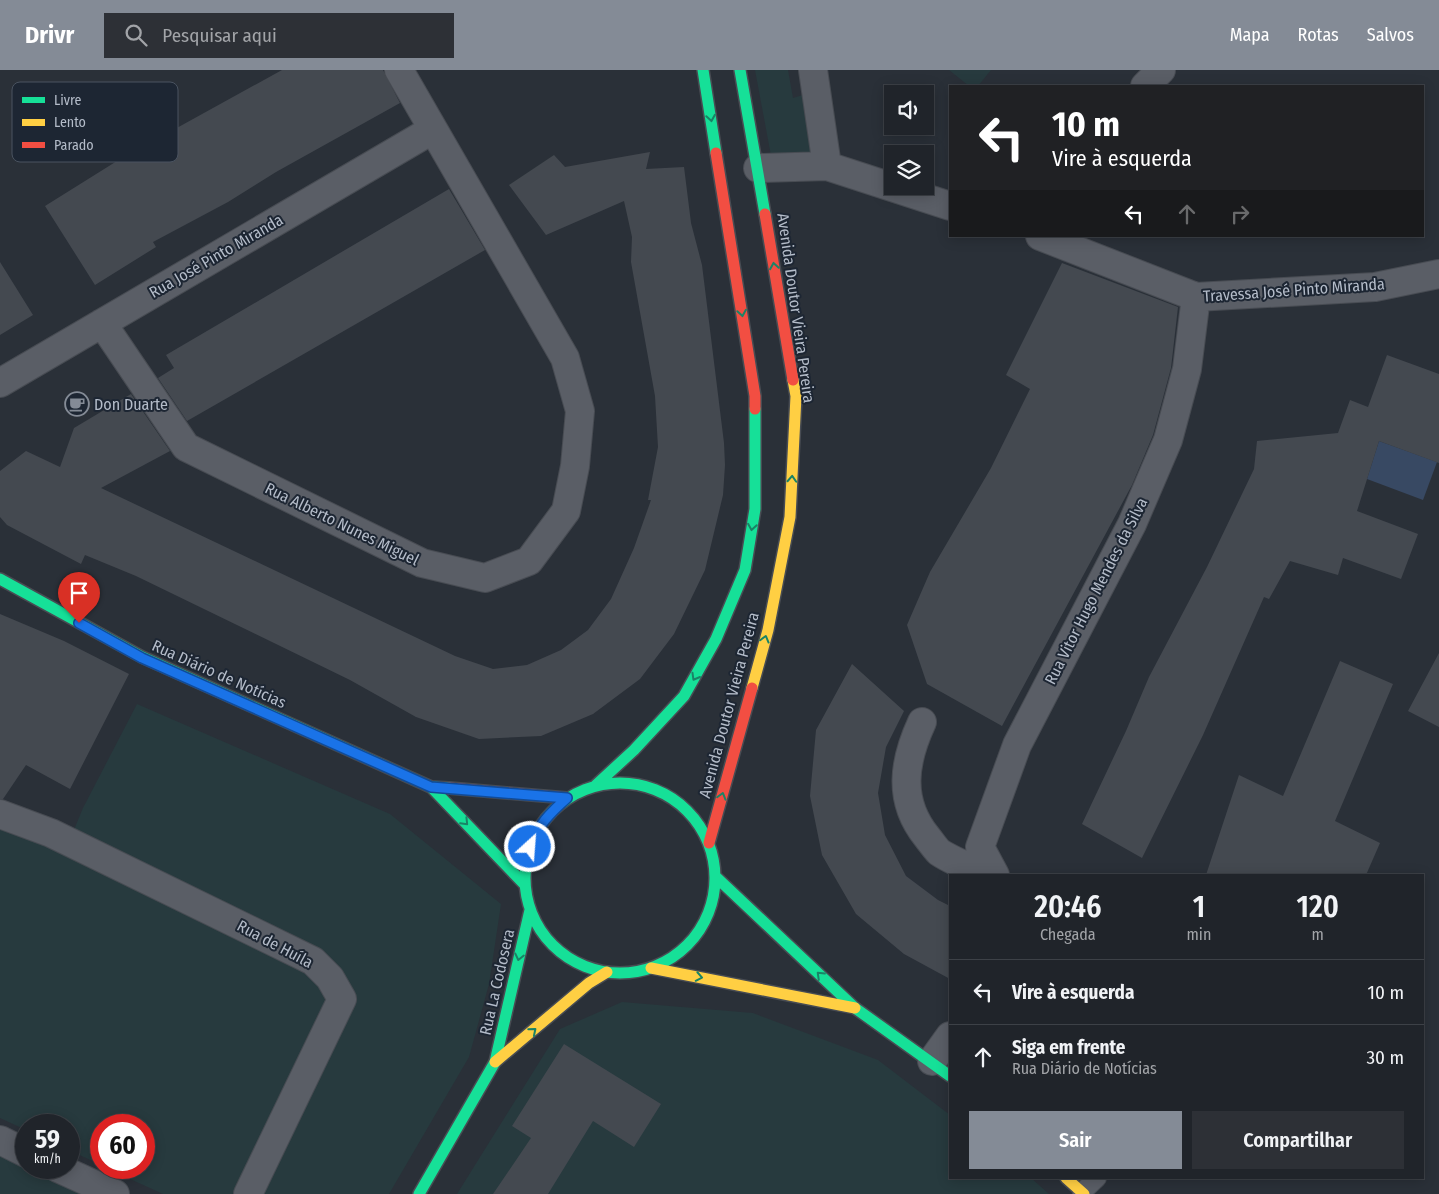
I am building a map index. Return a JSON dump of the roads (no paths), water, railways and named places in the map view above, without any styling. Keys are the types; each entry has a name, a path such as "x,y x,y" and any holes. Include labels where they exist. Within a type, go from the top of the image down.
{"main road":[{"name":"Avenida Doutor Vieira Pereira","path":"596,785 634,750 684,696 716,639 745,570 755,510 755,396 703,70"},
{"name":"Avenida Doutor Vieira Pereira","path":"709,843 768,630 790,517 796,396 740,70"},
{"name":"Rua Diário de Notícias","path":"0,579 142,658 431,787"},
{"path":"623,782 650,788 675,800 695,819 709,843 715,876 713,899 705,922 691,942 673,957 651,968 630,972 607,972 582,965 560,952 542,932 530,910 525,885 526,860 534,835 548,815 567,798 596,785 623,782"},
{"path":"431,787 567,798"},
{"path":"431,787 525,885"},
{"path":"715,876 855,1008 941,1069"},
{"name":"Rua La Codosera","path":"419,1194 495,1062 530,910"},
{"path":"651,968 855,1008"},
{"name":"Rua La Codosera","path":"495,1062 589,983 607,972"},
{"path":"1067,1179 1083,1193"}],"street":[{"name":"Rua Alberto Nunes Miguel","path":"102,323 186,447 422,563 485,578 529,561 566,511 575,466 580,411 565,358 399,70"},
{"path":"813,70 827,166"},
{"path":"1146,85 1161,70"},
{"name":"Rua José Pinto Miranda","path":"0,383 432,130"},
{"path":"758,168 827,166 949,206"},
{"name":"Travessa José Pinto Miranda","path":"1043,237 1196,297 1375,287 1439,274"},
{"name":"Rua Vitor Hugo Mendes da Silva","path":"994,874 980,847 1017,745 1132,524 1168,440 1186,369 1196,297"},
{"path":"922,722 911,747 906,770 908,803 921,829 938,851 961,864 986,874"},
{"name":"Rua de Huíla","path":"0,814 51,833 313,961 330,978 342,999 248,1194"},
{"path":"941,1069 949,1040"},
{"path":"0,1140 15,1147"},
{"path":"80,1178 115,1194"}],"lane":[{"path":"1083,1193 1097,1179"}],"water":[{"path":"1379,441 1437,462 1423,500 1367,479"}],"place":[{"name":"Don Duarte","path":"77,404"}]}
